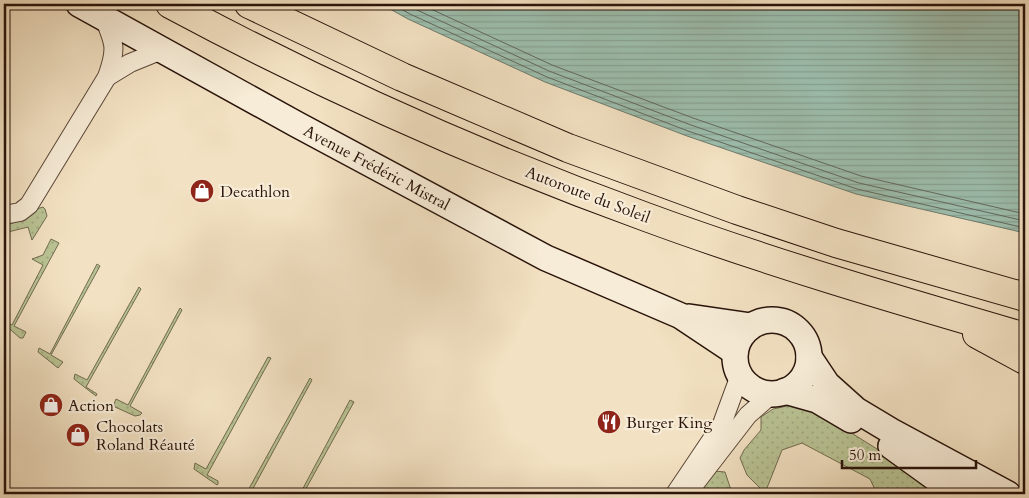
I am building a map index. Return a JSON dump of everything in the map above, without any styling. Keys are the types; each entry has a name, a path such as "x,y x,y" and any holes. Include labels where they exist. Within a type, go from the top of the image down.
{"highway":[{"name":"Autoroute du Soleil","path":"170,4 329,84 459,143 568,188 646,218 756,255 1025,337"},
{"path":"249,4 402,77 568,148 737,210 836,243 1025,297"},
{"path":"934,310 1025,360"}],"main road":[{"name":"Avenue Frédéric Mistral","path":"79,4 296,124 546,258 681,316 751,326"},
{"name":"Avenue Frédéric Mistral","path":"681,316 737,364"},
{"path":"962,494 945,485 865,428 817,400 779,392 758,391 745,382 737,364 739,339 751,326 768,320 786,323 801,334 806,342 809,357 827,384 856,410 1008,494"},
{"path":"779,392 793,387 804,374 809,357"}],"street":[{"path":"4,215 20,212 29,205 107,76 114,53 114,41 104,18"},
{"path":"107,76 130,63 162,50"},
{"path":"688,494 717,445 737,364"},
{"path":"675,494 717,445 748,415 779,392"}],"shaded area":[{"path":"43,207 47,216 32,240 28,227 4,233 4,225 16,222"},
{"path":"51,239 59,243 14,326 26,332 23,338 20,338 4,324 4,321 12,325 43,265 32,259 43,255"},
{"path":"97,264 100,266 51,355 63,362 58,368 38,352 39,348 50,354"},
{"path":"139,287 141,289 86,387 97,394 96,396 74,379 75,374 87,380"},
{"path":"180,308 182,310 130,406 142,413 135,416 115,407 116,399 128,405"},
{"path":"268,357 271,358 207,475 218,481 217,485 194,469 195,463 206,469"},
{"path":"310,378 312,380 250,494 246,494"},
{"path":"350,400 354,402 303,494 300,494"},
{"path":"797,404 826,417 893,459 941,494 877,494 870,479 802,443 782,450 765,493 747,475 740,458 744,450 761,430 761,417 773,409"},
{"path":"714,471 725,472 732,493 700,494"}],"water":[{"path":"381,4 1025,4 1025,233 856,194 687,136 545,82 408,19"}],"place":[{"name":"Decathlon","path":"202,191"},
{"name":"Action","path":"51,405"},
{"name":"Burger King","path":"609,422"},
{"name":"Chocolats Roland Réauté","path":"78,435"}]}
